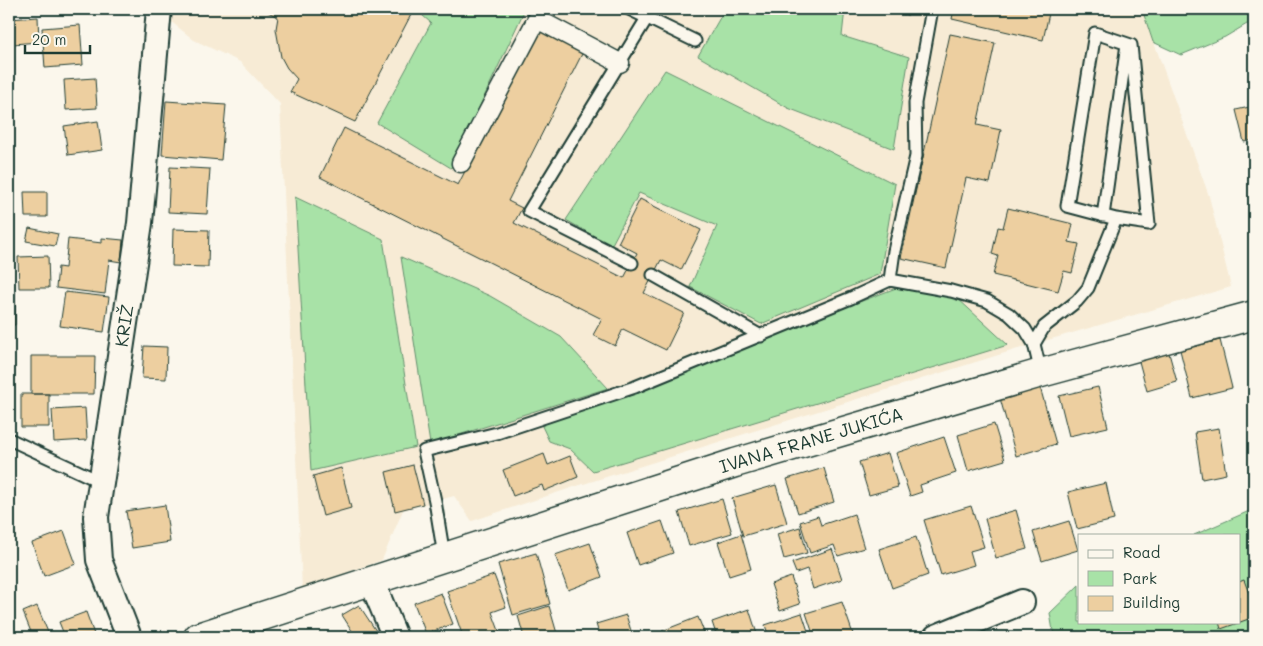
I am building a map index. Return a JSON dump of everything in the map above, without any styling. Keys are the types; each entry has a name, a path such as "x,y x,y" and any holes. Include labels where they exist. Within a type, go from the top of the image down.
{"street":[{"name":"KRIŽ","path":"129,637 99,560 96,517 140,223 160,9"},
{"path":"461,163 537,19 620,63"},
{"name":"IVANA FRANE JUKIĆA","path":"198,637 735,463 1041,373 1254,315"},
{"path":"372,582 395,637"},
{"path":"936,637 1022,602"}],"lane":[{"path":"629,9 694,41"},
{"path":"890,280 894,250 916,156 915,103 932,9"},
{"path":"632,263 528,211 647,18"},
{"path":"1095,33 1127,43 1131,45 1149,224 1116,219 1067,206 1095,33"},
{"path":"1103,216 1127,43"},
{"path":"1034,344 1044,327 1077,301 1088,288 1116,219"},
{"path":"653,275 761,336"},
{"path":"444,556 424,451 497,433 635,387 761,336 890,280 951,291 987,301 1009,314 1025,329 1034,344 1041,373"},
{"path":"9,439 101,482"}],"shaded area":[{"path":"159,9 1142,9 1209,196 1231,287 1034,344 577,486 472,521 454,496 403,510 382,560 302,589 280,104 240,62 194,40 159,12"}],"green space":[{"path":"425,9 525,9 451,168 377,123 431,23 422,15"},
{"path":"725,9 845,9 842,36 909,57 894,149 788,108 698,56"},
{"path":"1142,9 1254,9 1254,25 1247,24 1225,37 1181,55 1153,42"},
{"path":"665,70 895,184 880,274 761,324 690,287 717,226 639,193 611,246 566,220"},
{"path":"295,197 383,239 416,447 311,471"},
{"path":"401,257 490,296 561,337 608,388 430,444"},
{"path":"896,288 956,297 1008,345 593,471 570,449 549,441 541,424"},
{"path":"1254,509 1254,637 1056,637 1050,613 1078,586 1078,624 1240,624 1240,534 1196,534"}],"building":[{"path":"267,9 414,9 355,122 290,92 297,79 287,68 281,57 276,29 278,17 266,11"},
{"path":"875,9 909,9 908,15"},
{"path":"954,9 1050,9 1043,40 952,19"},
{"path":"38,17 39,42 13,44 14,63 9,63 9,19"},
{"path":"80,25 83,65 45,68 42,28"},
{"path":"539,25 585,48 508,201 522,208 514,223 624,278 637,253 618,243 640,199 701,230 681,270 661,260 644,293 684,313 666,350 623,329 615,346 593,335 602,319 320,177 344,128 458,185"},
{"path":"950,34 995,43 977,125 1001,130 990,183 966,178 946,268 901,258"},
{"path":"95,78 97,108 66,110 64,80"},
{"path":"166,101 226,105 221,160 162,155"},
{"path":"1254,106 1254,140 1244,142 1236,110"},
{"path":"98,121 102,150 68,155 64,126"},
{"path":"170,167 210,169 207,214 168,212"},
{"path":"24,192 47,192 47,217 25,217"},
{"path":"1008,208 1073,224 1069,242 1079,244 1072,273 1064,271 1058,291 993,275 998,256 992,254 998,227 1003,228"},
{"path":"29,228 58,234 55,246 26,241"},
{"path":"173,229 209,230 208,267 172,266"},
{"path":"102,238 123,240 121,262 109,260 105,294 56,288 58,267 65,268 68,239 102,243"},
{"path":"48,256 49,288 19,288 18,257"},
{"path":"9,292 15,292 15,325 9,325"},
{"path":"65,292 109,297 104,332 60,326"},
{"path":"1220,340 1232,388 1192,398 1180,350"},
{"path":"144,346 167,347 166,379 142,378"},
{"path":"1167,346 1177,382 1147,391 1137,354"},
{"path":"31,356 95,356 94,394 31,394"},
{"path":"1038,380 1056,444 1016,456 998,391"},
{"path":"1098,387 1108,427 1069,436 1059,396"},
{"path":"21,394 49,394 49,427 21,427"},
{"path":"85,408 87,440 54,442 52,410"},
{"path":"994,424 1005,460 968,471 958,435"},
{"path":"1219,428 1226,474 1202,479 1195,432"},
{"path":"944,437 956,473 920,485 922,492 910,496 896,453"},
{"path":"888,453 898,487 869,495 859,462"},
{"path":"544,454 548,465 570,456 578,477 544,491 542,485 513,496 503,470"},
{"path":"413,465 423,504 395,511 386,472"},
{"path":"341,468 351,508 323,516 313,476"},
{"path":"824,468 834,502 798,513 787,479"},
{"path":"1106,483 1114,520 1077,529 1068,492"},
{"path":"776,485 787,523 743,536 732,498"},
{"path":"722,499 732,533 689,546 679,512"},
{"path":"165,505 170,542 132,548 126,511"},
{"path":"971,506 984,547 970,551 974,565 941,575 924,520"},
{"path":"1016,510 1027,549 996,558 985,519"},
{"path":"854,514 864,548 838,556 834,545 810,553 800,522 818,516 821,525"},
{"path":"662,521 673,553 638,565 627,533"},
{"path":"1069,521 1078,550 1042,561 1033,532"},
{"path":"800,527 807,553 784,559 777,534"},
{"path":"64,531 76,564 44,576 32,543"},
{"path":"741,534 751,569 729,576 718,542"},
{"path":"916,537 928,575 892,588 879,549"},
{"path":"590,543 602,577 568,590 555,555"},
{"path":"832,549 842,579 813,589 807,569 796,573 792,563"},
{"path":"536,553 550,604 513,615 498,564"},
{"path":"494,575 506,607 492,612 501,636 463,637 447,591"},
{"path":"791,577 800,604 780,611 771,584"},
{"path":"1244,580 1254,607 1254,617 1240,622 1240,582"},
{"path":"441,593 453,624 426,634 414,603"},
{"path":"842,602 854,637 814,637 806,613"},
{"path":"359,605 380,637 356,637 342,615"},
{"path":"37,606 50,637 33,637 23,612"},
{"path":"549,606 558,637 524,637 518,616"},
{"path":"749,609 758,637 717,637 712,622"},
{"path":"86,612 95,637 65,637 59,622"},
{"path":"802,613 810,637 769,637 765,625"},
{"path":"626,615 633,637 600,637 596,624"},
{"path":"698,617 706,637 665,637 662,631"},
{"path":"1220,624 1235,624 1221,629"}]}
